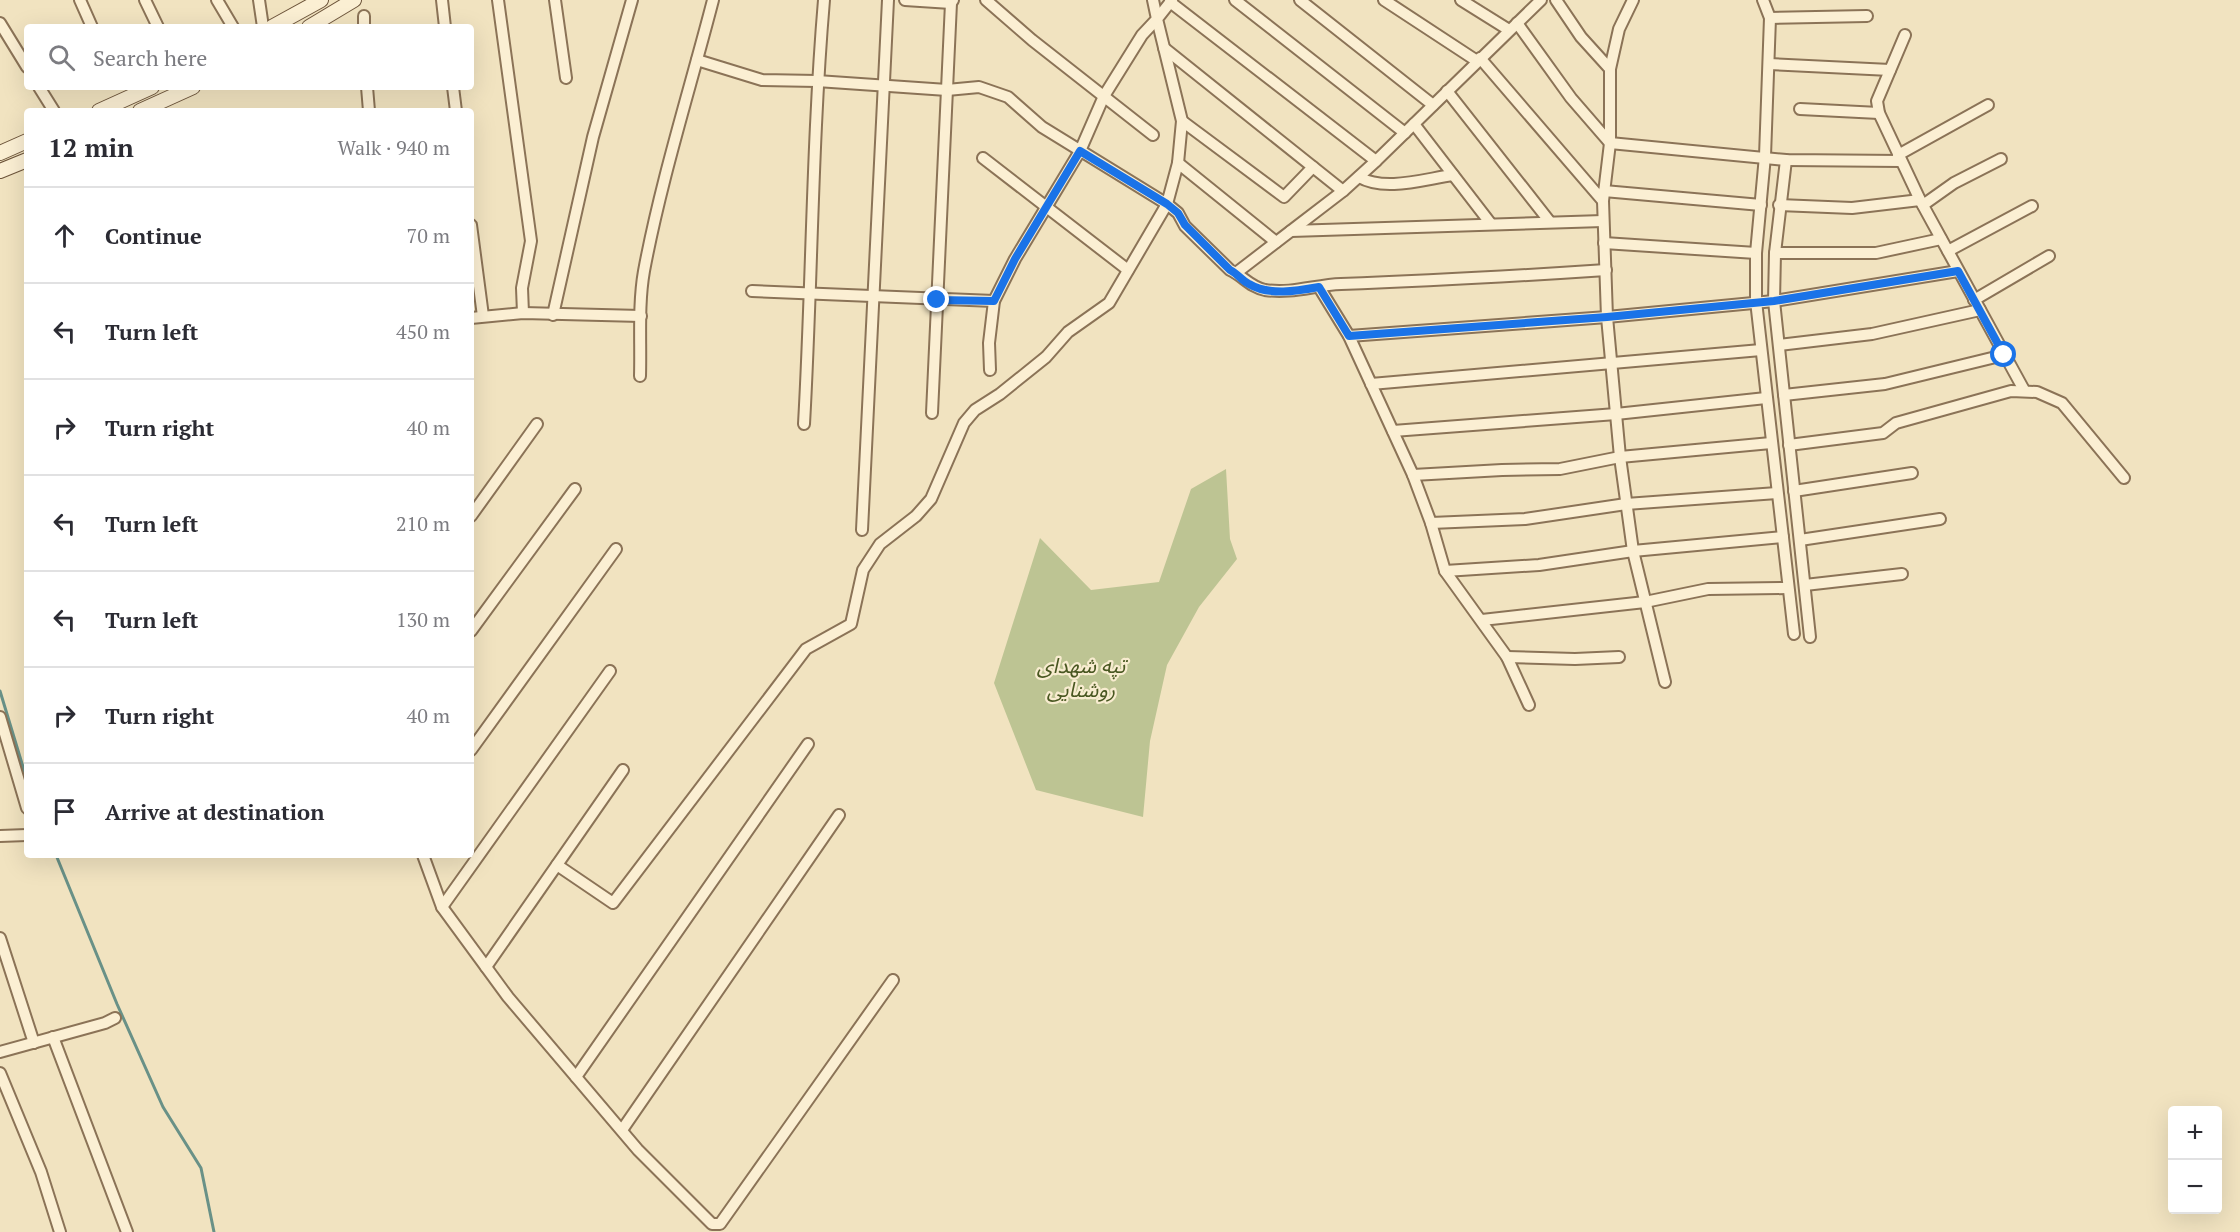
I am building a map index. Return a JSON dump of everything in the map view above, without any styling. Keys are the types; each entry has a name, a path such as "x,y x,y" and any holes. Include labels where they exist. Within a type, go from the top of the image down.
{"main road":[{"path":"277,24 321,0"},
{"path":"314,24 354,0"},
{"path":"106,108 145,90"},
{"path":"147,108 186,90"},
{"path":"0,153 24,142"},
{"path":"0,171 24,161"}],"street":[{"path":"80,0 91,24"},
{"path":"145,0 157,24"},
{"path":"217,0 231,24"},
{"path":"260,0 263,24"},
{"path":"442,0 445,24"},
{"path":"498,0 531,240 522,288 523,314"},
{"path":"555,0 566,78"},
{"path":"553,315 593,137 632,0"},
{"path":"639,376 640,316 644,273 685,100 713,0"},
{"path":"804,424 811,294 817,81 824,0"},
{"path":"862,530 888,0"},
{"path":"905,0 952,2 932,413"},
{"path":"986,0 1032,40 1154,135"},
{"path":"557,865 613,903 806,649 851,624 863,570 880,544 916,516 930,499 964,423 975,410 1000,394 1046,357 1068,332 1109,303 1167,204 1178,163 1182,121 1153,0"},
{"path":"1235,0 1405,133"},
{"path":"1300,0 1433,105"},
{"path":"1384,0 1479,60 1603,196 1761,205"},
{"path":"1461,0 1513,26 1610,143 1765,156 1786,160 1899,158 1988,105"},
{"path":"1236,273 1359,177 1541,0"},
{"path":"1556,0 1581,37 1610,69"},
{"path":"1633,0 1619,29 1610,69 1610,143 1603,196 1607,317 1620,457 1633,551 1665,682"},
{"path":"1763,0 1770,18 1765,156 1756,253 1756,301 1794,634"},
{"path":"990,370 989,343 994,301 1015,259 1080,151 1104,96 1142,35 1171,1 1376,161"},
{"path":"1770,18 1868,16"},
{"path":"0,23 24,62"},
{"path":"1905,35 1877,101 1879,113 1921,203 2024,390"},
{"path":"1164,48 1343,191"},
{"path":"697,60 762,80 817,81 947,90 979,87 1008,98 1042,127 1167,204 1230,270 1248,284 1263,290 1291,292 1334,284 1466,279 1605,270"},
{"path":"1768,64 1890,70"},
{"path":"41,90 52,108"},
{"path":"368,90 369,108"},
{"path":"453,90 456,108"},
{"path":"1447,91 1550,222"},
{"path":"1800,109 1879,113"},
{"path":"1182,121 1284,197 1313,167"},
{"path":"1414,124 1491,224"},
{"path":"982,158 1128,270"},
{"path":"1779,206 1852,208 1921,203 2001,159"},
{"path":"1786,160 1779,206 1774,301 1810,637"},
{"path":"1178,163 1276,243"},
{"path":"1359,177 1369,183 1395,184 1453,175"},
{"path":"1948,251 2032,206"},
{"path":"1290,231 1604,220"},
{"path":"1775,253 1876,253 1941,239"},
{"path":"1604,243 1756,253"},
{"path":"474,248 483,316"},
{"path":"1779,345 1872,334 1977,305 2049,256"},
{"path":"1349,336 1607,317 1774,301 1958,271"},
{"path":"1319,287 1349,336 1413,475 1431,523 1445,571 1507,657 1529,705"},
{"path":"752,291 994,301"},
{"path":"474,318 523,314 640,316"},
{"path":"1371,384 1761,350"},
{"path":"1784,394 1885,384 2004,355"},
{"path":"1789,445 1883,433 1896,423 2024,390 2037,392 2062,403 2124,478"},
{"path":"1393,431 1616,414 1766,398"},
{"path":"474,512 537,424"},
{"path":"1413,475 1560,469 1620,457 1772,443"},
{"path":"1794,491 1912,473"},
{"path":"474,628 575,489"},
{"path":"1431,523 1525,519 1626,504 1777,493"},
{"path":"1800,540 1940,519"},
{"path":"1445,571 1539,565 1633,551 1783,537"},
{"path":"474,746 616,549"},
{"path":"1805,585 1902,574"},
{"path":"1482,620 1645,602 1707,589 1788,588"},
{"path":"1507,657 1575,659 1619,657"},
{"path":"442,907 610,671"},
{"path":"0,717 5,755 24,801"},
{"path":"576,1077 808,744"},
{"path":"486,967 624,770"},
{"path":"622,1130 839,815"},
{"path":"0,836 24,835"},
{"path":"424,858 442,907 508,997 638,1150 712,1224 720,1224 893,980"},
{"path":"0,938 34,1043"},
{"path":"0,1052 105,1023 114,1018"},
{"path":"53,1037 127,1232"},
{"path":"0,1073 41,1172 60,1232"}],"green space":[{"name":"تپه شهدای روشنایی","path":"1226,469 1230,539 1237,559 1199,607 1167,665 1150,741 1143,817 1036,790 994,683 1040,538 1091,590 1159,582 1191,489"}],"waterway":[{"path":"0,691 24,770"},
{"path":"57,858 117,1004 163,1107 201,1168 214,1232"}],"route":[{"path":"937,300 994,301 1015,259 1080,151 1167,204 1230,270 1248,284 1263,290 1291,292 1319,287 1349,336 1607,317 1774,301 1958,271 2004,355"}]}
